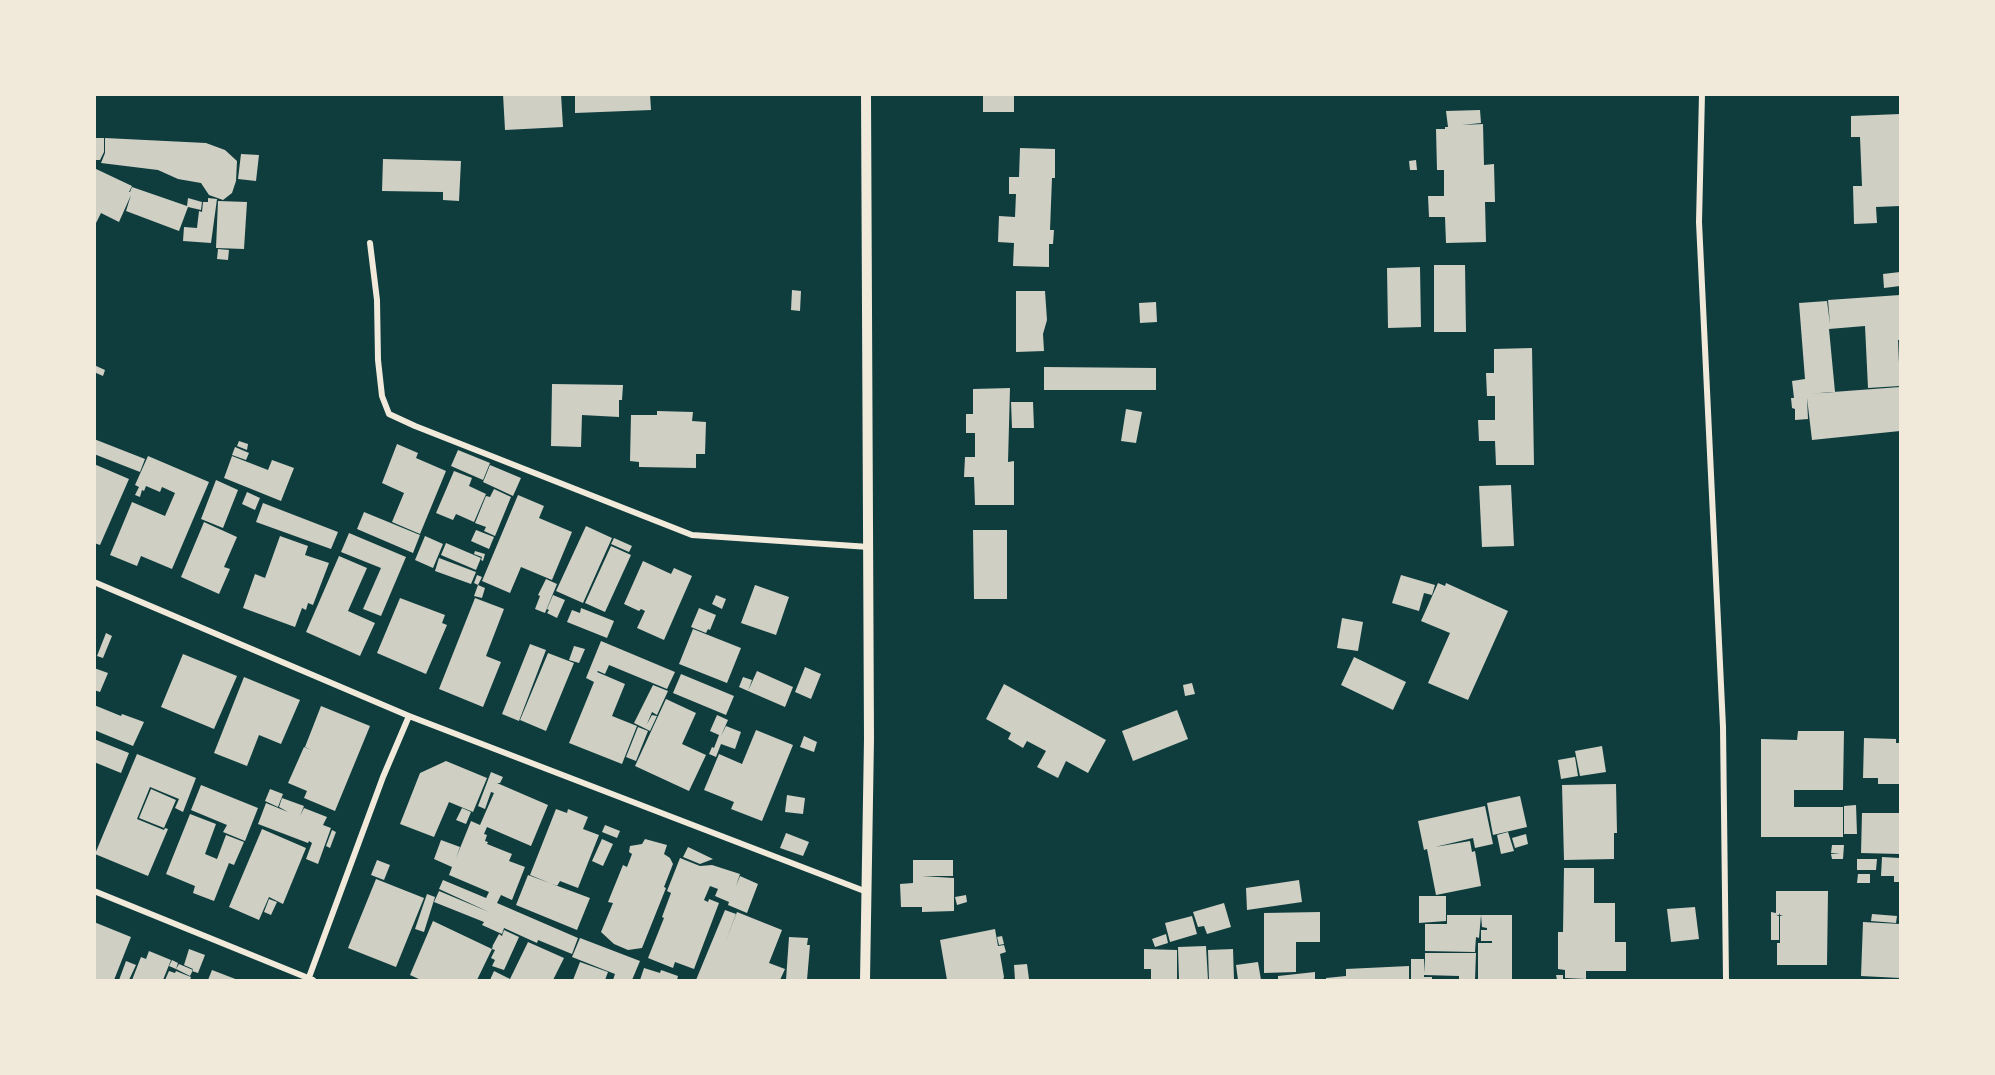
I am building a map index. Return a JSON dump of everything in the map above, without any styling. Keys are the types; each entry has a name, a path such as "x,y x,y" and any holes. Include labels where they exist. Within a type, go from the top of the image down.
{"street":[{"path":"866,94 869,739 866,981"},
{"path":"1702,94 1700,222 1723,727 1726,981"},
{"path":"370,243 377,300 378,360 382,396 389,414 692,535 868,547"},
{"path":"94,582 409,716 867,892"},
{"path":"94,891 310,980 383,777 409,716"}],"building":[{"path":"503,94 561,94 563,127 505,130"},
{"path":"575,94 650,94 651,110 575,113"},
{"path":"983,94 1014,94 1014,112 983,112"},
{"path":"1480,110 1481,123 1462,125 1483,124 1484,165 1494,164 1495,202 1485,202 1486,242 1446,243 1445,217 1429,217 1428,196 1444,196 1444,170 1437,170 1436,129 1448,127 1446,111"},
{"path":"1900,114 1900,206 1876,207 1877,223 1854,224 1853,186 1862,186 1860,137 1851,137 1851,116"},
{"path":"94,138 104,138 104,152 100,160 94,160"},
{"path":"105,138 206,143 225,150 237,161 236,181 232,193 223,200 209,195 201,183 178,179 158,170 101,163 105,153"},
{"path":"1020,148 1055,149 1050,230 1054,230 1053,244 1049,244 1049,267 1013,266 1014,243 998,242 999,216 1015,217 1016,194 1009,194 1009,177 1019,177"},
{"path":"241,154 259,155 256,181 238,179"},
{"path":"383,159 461,161 459,201 443,200 443,192 382,191"},
{"path":"1416,160 1417,170 1410,170 1409,161"},
{"path":"94,168 132,186 129,192 132,187 187,206 188,198 202,202 201,210 188,207 179,231 126,211 131,195 119,222 101,213 94,227"},
{"path":"208,198 217,199 211,243 183,241 184,227 197,228 199,211 202,212 203,202 208,202"},
{"path":"218,201 247,202 244,249 216,248"},
{"path":"218,249 229,250 228,260 217,259"},
{"path":"1434,265 1465,265 1466,332 1434,332"},
{"path":"1420,267 1421,327 1388,328 1387,268"},
{"path":"1900,272 1900,286 1884,288 1883,274"},
{"path":"792,290 801,291 800,311 791,310"},
{"path":"1016,291 1045,291 1047,320 1043,334 1044,351 1016,352"},
{"path":"1900,295 1900,340 1898,340 1900,386 1868,388 1865,326 1829,329 1835,392 1900,387 1900,431 1812,440 1807,398 1808,419 1795,420 1795,409 1792,408 1791,398 1794,398 1792,381 1805,379 1799,303 1827,301 1830,324 1828,300"},
{"path":"1156,302 1157,322 1140,323 1139,303"},
{"path":"1532,348 1534,465 1496,465 1495,441 1479,441 1478,420 1495,420 1495,396 1487,396 1486,373 1494,373 1494,349"},
{"path":"94,365 105,370 103,376 94,372"},
{"path":"1044,367 1156,368 1156,390 1044,390"},
{"path":"552,384 623,385 622,400 619,400 619,417 582,415 581,447 551,446"},
{"path":"1010,388 1008,462 1014,461 1014,505 975,505 974,477 964,477 965,457 975,457 975,433 966,433 966,414 973,414 973,389"},
{"path":"1011,402 1033,402 1034,428 1012,428"},
{"path":"1126,409 1142,412 1136,443 1121,441"},
{"path":"657,411 693,412 692,421 706,422 705,454 696,454 696,468 639,467 639,462 630,461 631,415 657,415"},
{"path":"94,439 145,459 140,472 94,454"},
{"path":"239,441 248,444 247,450 237,446"},
{"path":"397,444 418,453 416,458 446,471 420,534 392,522 404,493 382,483"},
{"path":"235,447 249,453 246,460 232,455"},
{"path":"458,450 490,463 483,480 451,466"},
{"path":"148,456 209,482 172,569 141,556 137,566 110,555 132,502 165,516 175,493 162,487 160,492 146,486 140,497 135,495 139,487 135,485"},
{"path":"232,456 268,470 272,460 294,468 281,501 224,478"},
{"path":"94,464 129,479 100,545 94,543"},
{"path":"490,465 521,478 513,496 483,482"},
{"path":"454,471 472,478 469,486 486,494 474,522 456,514 453,520 436,513"},
{"path":"216,480 238,490 223,528 201,519"},
{"path":"1511,485 1514,546 1482,547 1479,486"},
{"path":"494,489 511,497 495,536 484,531 486,527 475,523 486,496 490,497"},
{"path":"247,492 260,498 255,510 242,504"},
{"path":"518,495 544,506 539,518 572,532 552,580 521,567 510,593 482,581"},
{"path":"263,503 338,532 331,549 256,522"},
{"path":"364,512 420,535 413,553 357,529"},
{"path":"204,522 237,537 224,567 230,569 219,594 181,577"},
{"path":"586,526 612,538 583,603 556,591"},
{"path":"476,530 494,537 489,549 471,541"},
{"path":"973,530 1007,530 1007,599 974,599"},
{"path":"349,533 406,557 381,616 363,609 381,568 341,552"},
{"path":"280,536 308,546 305,555 329,563 313,605 308,603 306,610 302,608 295,627 243,608 255,574 265,578"},
{"path":"425,536 443,544 433,568 415,560"},
{"path":"614,538 632,546 629,552 611,544"},
{"path":"446,543 481,558 476,570 441,555"},
{"path":"611,546 631,555 605,612 585,603"},
{"path":"475,551 485,554 483,561 482,557 474,554"},
{"path":"339,556 367,568 348,611 375,623 360,656 306,632"},
{"path":"439,558 476,572 471,584 435,571"},
{"path":"643,561 671,574 674,568 692,576 664,640 637,628 645,611 641,609 639,611 624,604"},
{"path":"477,575 482,577 478,585 474,583"},
{"path":"1401,575 1435,585 1432,595 1424,593 1419,611 1392,603"},
{"path":"546,579 557,584 545,613 535,609 540,596 538,595"},
{"path":"1438,583 1445,586 1446,583 1508,611 1468,700 1428,683 1450,633 1421,621"},
{"path":"478,585 485,588 482,598 474,596"},
{"path":"755,585 789,597 776,635 741,623"},
{"path":"553,595 565,600 557,618 547,613"},
{"path":"716,595 726,599 722,609 712,604"},
{"path":"400,598 445,615 442,623 447,625 426,674 377,653"},
{"path":"475,598 504,609 486,656 501,662 483,707 439,689"},
{"path":"581,608 614,621 607,638 567,622 572,610 580,613"},
{"path":"699,608 716,615 710,630 708,629 706,633 691,627"},
{"path":"1342,618 1363,622 1358,651 1337,648"},
{"path":"693,629 741,648 727,683 679,664"},
{"path":"106,633 112,636 103,658 97,656"},
{"path":"601,641 675,672 667,689 609,665 605,674 597,672 625,684 612,716 637,726 622,764 569,743 594,682 586,678"},
{"path":"530,644 546,650 519,721 502,714"},
{"path":"574,646 585,649 579,663 569,660"},
{"path":"548,653 574,663 546,731 520,720"},
{"path":"183,654 237,676 214,729 161,707"},
{"path":"1354,657 1406,682 1393,710 1341,685"},
{"path":"805,667 821,674 811,699 795,692"},
{"path":"94,668 108,673 100,692 94,690"},
{"path":"757,671 793,687 785,707 748,691"},
{"path":"681,674 734,696 726,715 673,693"},
{"path":"244,677 300,700 281,744 259,735 247,766 214,753"},
{"path":"743,677 752,680 748,691 739,687"},
{"path":"1192,683 1195,694 1185,696 1183,685"},
{"path":"1004,684 1106,740 1088,773 1066,761 1058,778 1037,767 1046,751 1027,741 1023,748 1008,739 1011,733 986,719"},
{"path":"653,685 668,691 657,715 652,712 647,724 652,715 657,716 650,731 634,723"},
{"path":"666,699 696,713 682,744 706,755 689,791 635,766"},
{"path":"94,705 144,722 133,746 94,730"},
{"path":"321,706 370,726 335,811 304,798 307,791 288,783 304,747 311,750 305,747"},
{"path":"1177,710 1188,739 1133,761 1122,731"},
{"path":"717,715 728,720 721,736 726,726 741,732 735,749 721,744 716,757 709,754 719,735 710,731"},
{"path":"638,727 648,731 636,761 626,757"},
{"path":"756,730 793,745 762,821 731,809 734,802 704,790 719,754 742,764"},
{"path":"1798,731 1844,731 1843,790 1794,790 1794,807 1843,807 1843,837 1761,837 1761,739 1797,740"},
{"path":"804,736 817,742 814,752 800,747"},
{"path":"1864,738 1896,739 1896,743 1900,743 1900,784 1878,784 1878,778 1863,778"},
{"path":"94,739 129,753 121,773 94,762"},
{"path":"1602,746 1606,772 1580,776 1575,751"},
{"path":"137,754 196,778 183,812 175,808 179,799 150,787 137,819 164,830 168,829 148,876 95,854"},
{"path":"1575,757 1578,776 1561,779 1558,760"},
{"path":"446,761 487,778 473,812 449,802 434,837 400,824 420,773"},
{"path":"491,772 503,777 500,783 497,783 548,805 531,846 487,827 484,834 487,835 485,841 488,842 487,844 512,854 509,861 525,867 512,900 501,895 497,903 578,938 572,954 538,940 537,943 504,928 502,934 482,925 484,922 434,902 439,891 489,912 439,889 443,880 486,898 489,892 449,875 452,867 434,859 441,840 460,847 456,858 471,821 480,825 494,793 491,792 485,809 478,806"},
{"path":"1616,784 1617,833 1614,833 1614,859 1564,860 1562,785"},
{"path":"201,785 258,808 245,841 223,832 227,825 191,810"},
{"path":"151,789 176,800 164,828 139,818"},
{"path":"270,789 283,794 278,807 265,801"},
{"path":"787,795 805,798 803,814 785,812"},
{"path":"1520,796 1527,827 1493,835 1487,803"},
{"path":"282,798 304,806 300,816 304,808 327,817 323,825 331,828 318,864 306,859 312,843 309,841 308,843 258,824 266,803 288,812 279,807"},
{"path":"1856,805 1857,834 1844,834 1844,806"},
{"path":"1485,806 1493,844 1475,848 1473,838 1435,847 1470,841 1472,852 1475,851 1481,886 1436,895 1427,849 1424,850 1418,821"},
{"path":"462,808 471,812 466,824 456,820"},
{"path":"556,809 567,813 568,809 588,817 583,829 599,835 578,888 560,881 557,886 530,875"},
{"path":"1862,813 1900,813 1900,854 1861,853"},
{"path":"190,814 216,824 205,854 217,859 226,835 244,842 234,865 229,863 214,901 193,893 195,886 166,874"},
{"path":"605,825 620,831 617,838 602,832"},
{"path":"262,829 306,848 283,904 269,897 259,920 229,907"},
{"path":"332,830 336,832 330,848 326,846"},
{"path":"1508,832 1514,851 1501,854 1497,835"},
{"path":"786,833 809,842 803,856 780,848"},
{"path":"1526,834 1528,844 1515,848 1512,838"},
{"path":"602,839 613,844 603,866 592,861"},
{"path":"645,839 667,845 664,854 673,864 642,948 628,950 614,944 601,932 613,903 608,902 623,865 627,867 632,854 629,852 630,846 642,844"},
{"path":"1832,845 1844,845 1843,859 1832,859 1831,854 1840,854 1831,853"},
{"path":"688,847 713,859 700,864 683,857"},
{"path":"1882,857 1900,858 1900,882 1894,882 1894,876 1881,876"},
{"path":"680,858 700,866 712,865 740,874 736,886 740,876 758,884 747,913 728,905 729,902 715,896 718,889 710,886 704,900 708,902 709,899 719,903 694,969 675,962 673,968 648,958 664,918 662,917 671,893 667,891"},
{"path":"1857,859 1877,859 1876,870 1857,870"},
{"path":"377,860 390,865 384,880 371,875"},
{"path":"913,860 953,860 953,876 922,876 954,878 954,911 922,912 922,907 901,907 900,884 913,883"},
{"path":"1564,868 1594,868 1594,903 1615,903 1615,942 1626,942 1626,971 1586,971 1586,979 1565,978 1565,970 1558,969 1558,932 1563,932"},
{"path":"1858,874 1870,874 1870,883 1857,883"},
{"path":"528,875 590,898 577,930 516,905"},
{"path":"376,879 424,898 396,967 348,948"},
{"path":"1299,880 1302,902 1247,910 1246,888"},
{"path":"1776,891 1828,891 1827,965 1777,965 1777,943 1780,943 1780,916 1783,915 1780,913 1776,915 1779,916 1779,940 1771,940 1771,912 1776,913"},
{"path":"427,894 435,897 424,932 415,929"},
{"path":"966,895 967,902 957,905 955,897"},
{"path":"1419,896 1446,896 1446,921 1419,923"},
{"path":"269,899 277,902 271,915 264,912"},
{"path":"1224,903 1231,927 1207,934 1204,926 1198,927 1193,912"},
{"path":"1695,907 1699,939 1671,942 1667,909"},
{"path":"725,910 736,914 725,943 737,912 782,930 769,963 785,969 780,980 696,980"},
{"path":"1320,912 1320,942 1296,942 1296,972 1264,973 1264,913"},
{"path":"1872,914 1897,916 1896,923 1871,921"},
{"path":"1447,915 1481,915 1475,952 1425,951 1425,924 1447,924"},
{"path":"1481,915 1512,915 1512,980 1478,980 1478,943 1492,943 1492,941 1481,941 1481,930 1487,930 1487,928 1482,927"},
{"path":"1192,916 1197,934 1170,942 1165,923"},
{"path":"433,921 492,949 477,980 421,980 410,975"},
{"path":"94,922 131,937 114,980 94,980"},
{"path":"1863,922 1900,924 1900,978 1861,976"},
{"path":"995,929 998,946 1004,945 1006,952 1000,954 1003,980 947,980 940,940"},
{"path":"504,930 519,937 504,970 492,966 495,960 491,958 495,950 492,949 493,945 499,934 502,936"},
{"path":"1166,934 1168,943 1155,947 1152,939"},
{"path":"1002,936 1004,944 999,945 997,937"},
{"path":"789,937 808,938 807,945 810,945 807,980 786,980"},
{"path":"580,938 640,961 632,980 613,980 615,974 572,957"},
{"path":"528,942 564,958 553,980 490,980 494,971 510,979"},
{"path":"1206,946 1208,980 1179,980 1178,947"},
{"path":"189,949 205,955 198,973 184,965"},
{"path":"1144,949 1177,950 1177,980 1151,980 1151,969 1144,969"},
{"path":"1233,949 1234,980 1209,980 1208,950"},
{"path":"149,951 171,960 163,980 132,980 141,957 146,959"},
{"path":"1425,953 1476,953 1475,980 1459,980 1459,976 1424,975 1424,977 1432,977 1432,980 1411,980 1411,959 1424,959 1425,973"},
{"path":"172,960 178,963 176,969 169,966"},
{"path":"126,961 136,965 129,980 119,980"},
{"path":"580,962 608,972 605,980 573,980"},
{"path":"1258,962 1261,980 1238,980 1236,965"},
{"path":"179,964 193,970 190,976 176,969"},
{"path":"1027,964 1029,979 1015,980 1014,965"},
{"path":"1409,966 1409,980 1326,980 1326,978 1346,976 1346,969"},
{"path":"644,968 660,973 661,970 678,976 677,980 640,980"},
{"path":"212,970 238,980 208,980"},
{"path":"169,971 175,973 176,971 191,977 190,980 165,980"},
{"path":"1315,972 1315,980 1278,980 1278,976"},
{"path":"1556,975 1563,975 1563,980 1557,980"}]}
